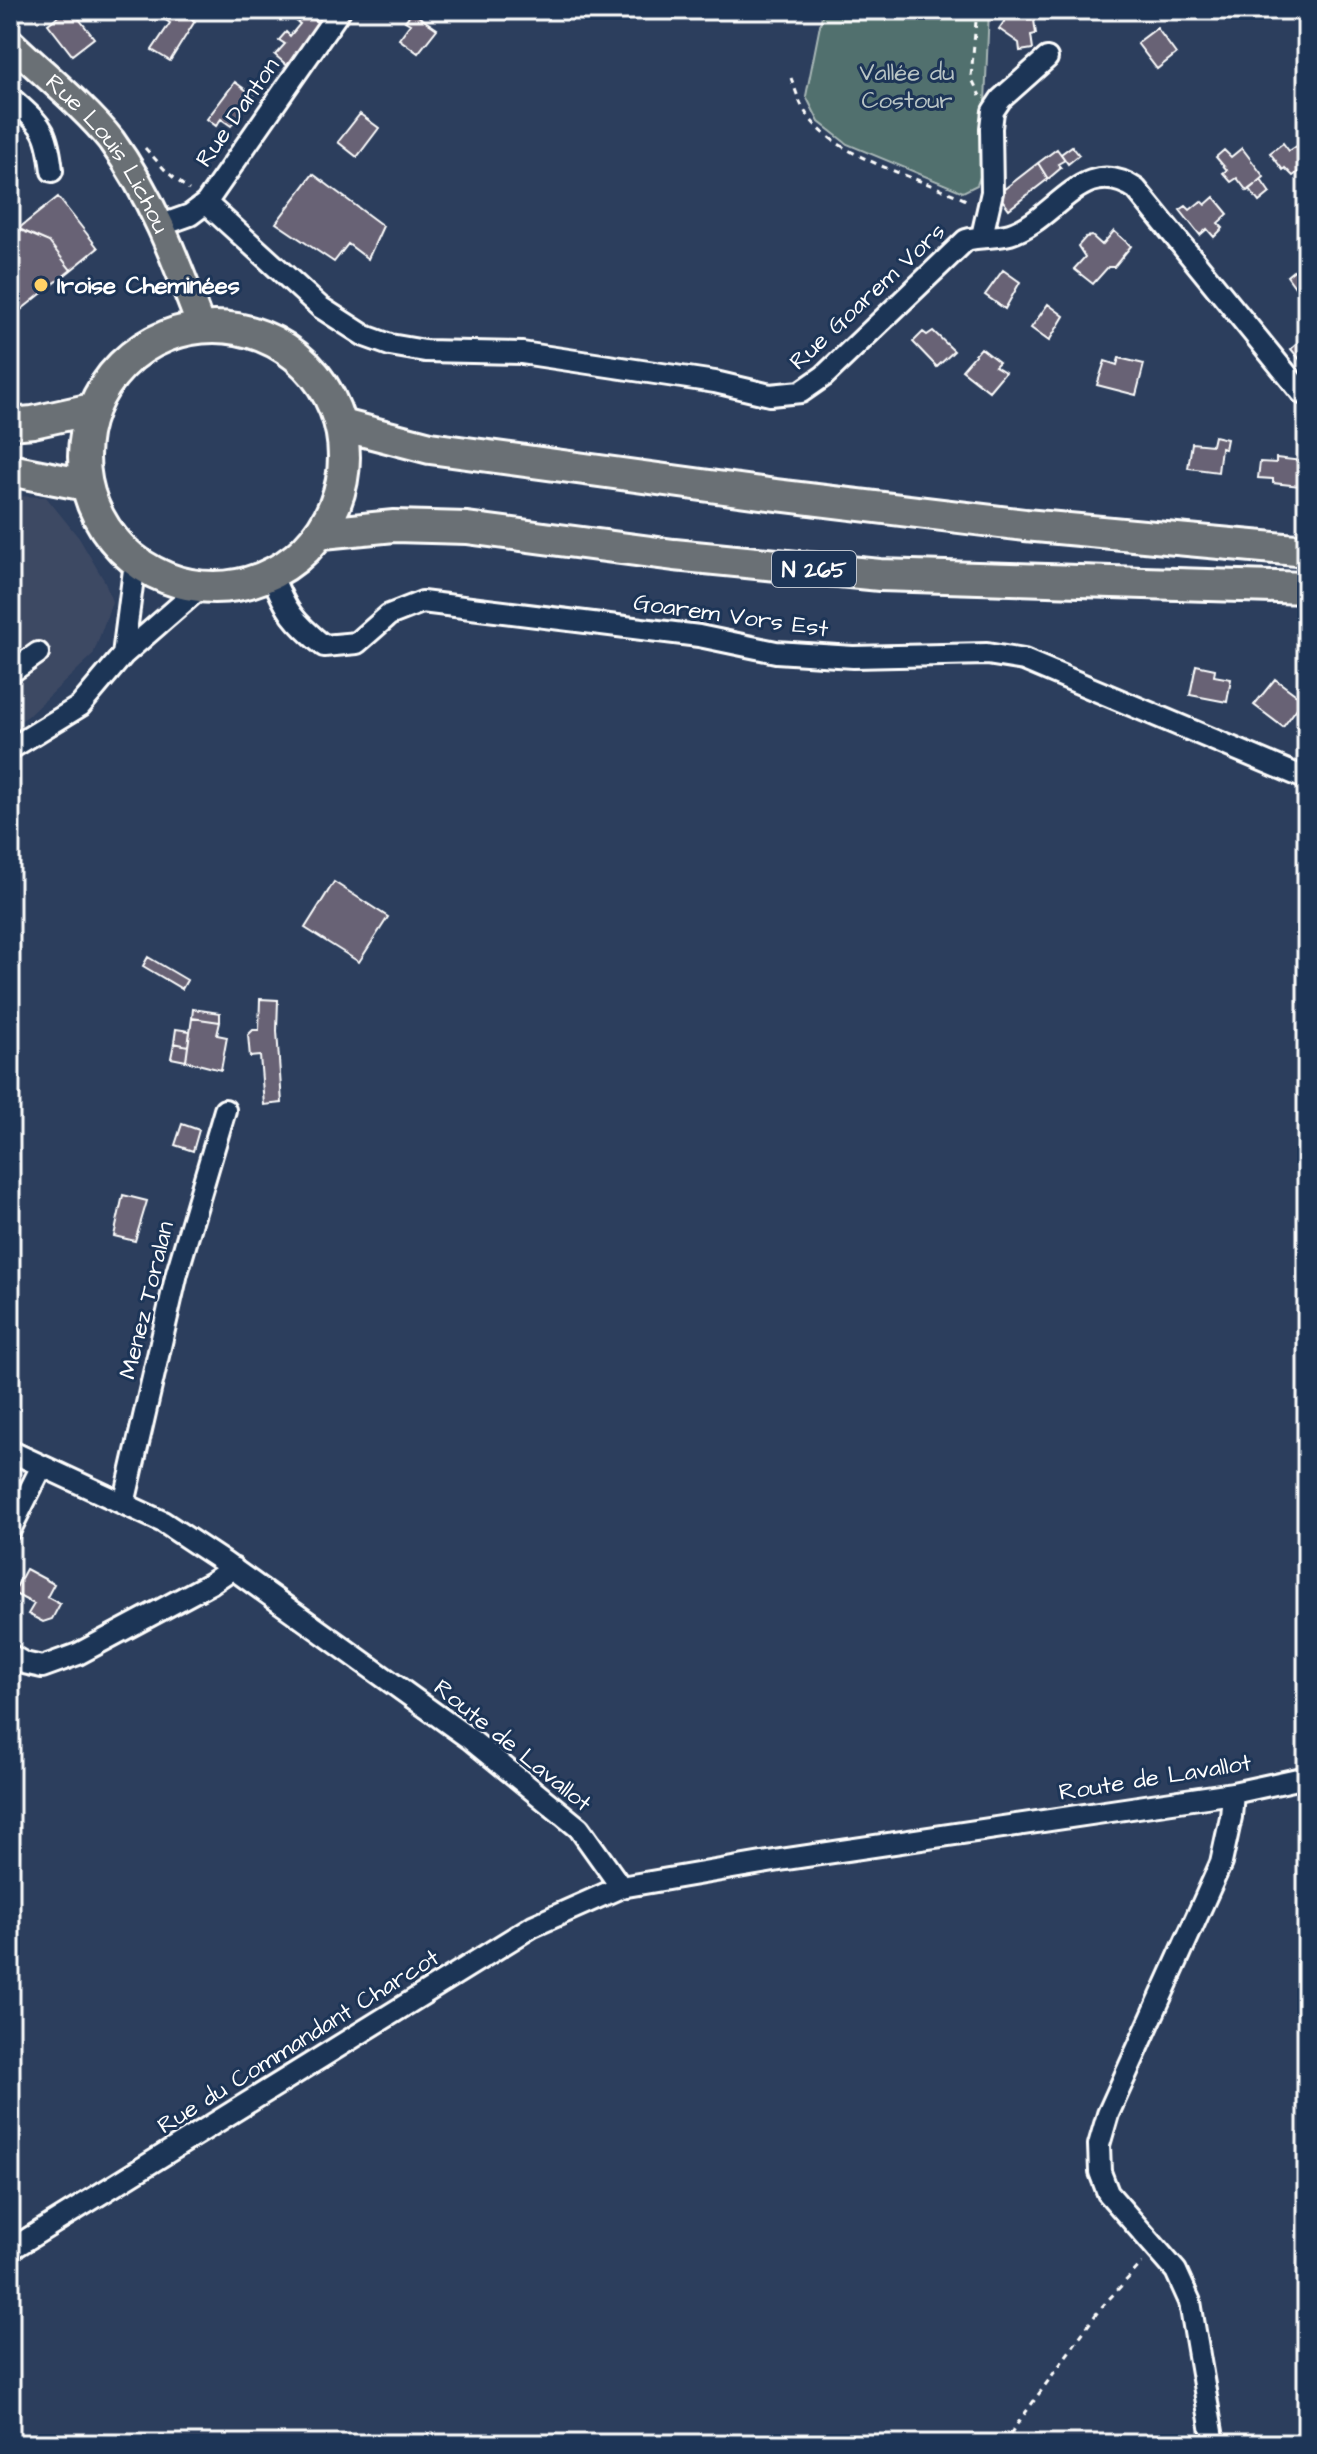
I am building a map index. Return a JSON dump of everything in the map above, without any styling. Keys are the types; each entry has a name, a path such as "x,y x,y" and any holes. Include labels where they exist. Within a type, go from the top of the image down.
{"highway":[{"path":"201,327 238,328 274,340 304,361 328,390 342,425 345,459 341,493 323,533 303,553 272,575 237,586 200,588 166,579 135,562 112,540 96,514 86,485 84,446 92,409 110,378 135,353 166,335 201,327"},
{"path":"10,424 92,409"},
{"path":"342,425 430,448 776,495 1025,525 1307,551"},
{"path":"10,470 86,485"},
{"name":"N 265","path":"323,533 394,526 467,528 674,555 880,575 1307,588"}],"main road":[{"name":"Rue Louis Lichou","path":"10,42 109,138 144,190 162,225 201,327"}],"street":[{"name":"Rue Danton","path":"162,225 190,215 206,203 340,10"},
{"path":"985,226 992,192 993,111 1001,99 1047,58"},
{"path":"10,97 41,126 48,139 52,171"},
{"name":"Rue Goarem Vors","path":"206,203 320,307 365,336 390,345 425,351 522,353 715,382 770,395 801,392 824,376 944,258 985,226 1008,235 1029,224 1085,182 1106,177 1121,179 1136,189 1302,393 1307,389"},
{"path":"123,655 135,562"},
{"name":"Goarem Vors Est","path":"272,575 284,604 298,625 324,646 357,643 389,615 422,602 699,636 776,652 853,657 987,654 1024,660 1307,779"},
{"path":"10,749 80,706 123,655 200,588"},
{"path":"10,673 38,653"},
{"name":"Menez Toralan","path":"124,1504 177,1273 225,1110"},
{"name":"Route de Lavallot","path":"10,1451 163,1522 233,1568 470,1739 579,1828 621,1887 780,1860 1233,1793 1307,1777"},
{"path":"10,1530 42,1466"},
{"path":"10,1655 24,1663 42,1667 78,1654 211,1583 233,1568"},
{"path":"1214,2444 1190,2302 1176,2271 1108,2193 1100,2172 1099,2145 1108,2114 1221,1863 1233,1793"},
{"name":"Rue du Commandant Charcot","path":"10,2250 533,1926 621,1887"}],"path":[{"path":"977,10 971,77 982,100 993,111"},
{"path":"791,78 803,108 820,131 844,149 978,207 985,226"},
{"path":"1003,2444 1099,2310 1156,2249"}],"shaded area":[{"path":"10,496 46,497 79,538 105,582 112,602 93,655 28,716 10,728"}],"green space":[{"name":"Vallée du Costour","path":"823,10 989,10 982,171 977,185 963,192 847,144 819,122 806,96"}],"building":[{"path":"66,10 72,10 94,38 72,55 48,24"},
{"path":"166,10 178,10 195,21 170,61 152,50 170,23 161,17"},
{"path":"302,10 322,26 290,68 275,55 285,44 279,40 286,32 290,36 300,24 295,20"},
{"path":"414,10 421,12 418,16 437,29 418,53 399,39 410,24 405,21"},
{"path":"1033,13 1036,34 1031,35 1033,49 1020,51 1019,43 999,29 1008,16"},
{"path":"1157,28 1176,54 1157,69 1137,43"},
{"path":"235,82 254,96 231,126 221,119 216,126 207,119"},
{"path":"360,114 379,128 357,157 338,142"},
{"path":"1283,143 1289,151 1300,144 1307,150 1307,166 1293,176 1285,168 1283,170 1270,153"},
{"path":"1072,146 1079,155 1068,164 1061,154"},
{"path":"1242,148 1264,177 1247,191 1237,178 1231,182 1223,173 1227,170 1216,157 1224,150 1231,157"},
{"path":"1057,149 1065,160 1058,164 1061,168 1048,179 1038,163"},
{"path":"1038,163 1048,179 1009,209 998,194"},
{"path":"313,174 383,226 368,259 348,244 334,262 276,223"},
{"path":"1261,180 1270,193 1259,202 1249,189"},
{"path":"58,197 98,248 71,270 49,242 18,229"},
{"path":"1214,197 1228,214 1218,223 1223,228 1214,237 1207,229 1200,235 1180,210 1186,206 1190,210 1201,201 1205,205"},
{"path":"10,225 49,242 71,270 12,317"},
{"path":"1114,231 1131,246 1114,267 1108,267 1093,284 1074,269 1085,257 1078,246 1086,237 1092,236 1102,245"},
{"path":"1299,266 1306,278 1295,287 1287,276"},
{"path":"1003,270 1020,282 1005,309 985,295"},
{"path":"1048,304 1064,316 1049,341 1031,328"},
{"path":"933,331 954,351 937,367 913,342 923,332 927,335"},
{"path":"1307,335 1307,368 1291,349"},
{"path":"981,348 999,362 995,366 1005,372 989,391 962,370"},
{"path":"1119,358 1144,364 1136,395 1097,385 1105,361 1117,365"},
{"path":"1214,436 1227,439 1225,449 1221,448 1218,472 1188,468 1192,443 1212,445"},
{"path":"1276,458 1303,461 1302,466 1307,466 1307,482 1300,481 1300,486 1258,478 1260,462 1276,463"},
{"path":"1196,665 1215,669 1214,676 1231,679 1227,702 1190,695"},
{"path":"1275,679 1303,700 1283,727 1254,705"},
{"path":"334,882 388,917 359,962 305,928"},
{"path":"148,957 187,980 182,989 143,966"},
{"path":"260,999 278,1000 282,1103 264,1105 260,1056 250,1057 248,1035 253,1030 259,1030"},
{"path":"193,1009 220,1013 220,1022 192,1018"},
{"path":"192,1018 220,1022 217,1035 227,1037 221,1070 186,1061"},
{"path":"176,1029 190,1031 188,1046 174,1043"},
{"path":"174,1043 188,1046 186,1061 171,1058"},
{"path":"182,1124 199,1130 193,1151 175,1145"},
{"path":"123,1195 147,1201 135,1241 114,1236"},
{"path":"26,1569 54,1584 47,1597 60,1604 52,1619 43,1622 28,1614 34,1604 13,1593"}],"place":[{"name":"Iroise Cheminées","path":"41,285"}]}
